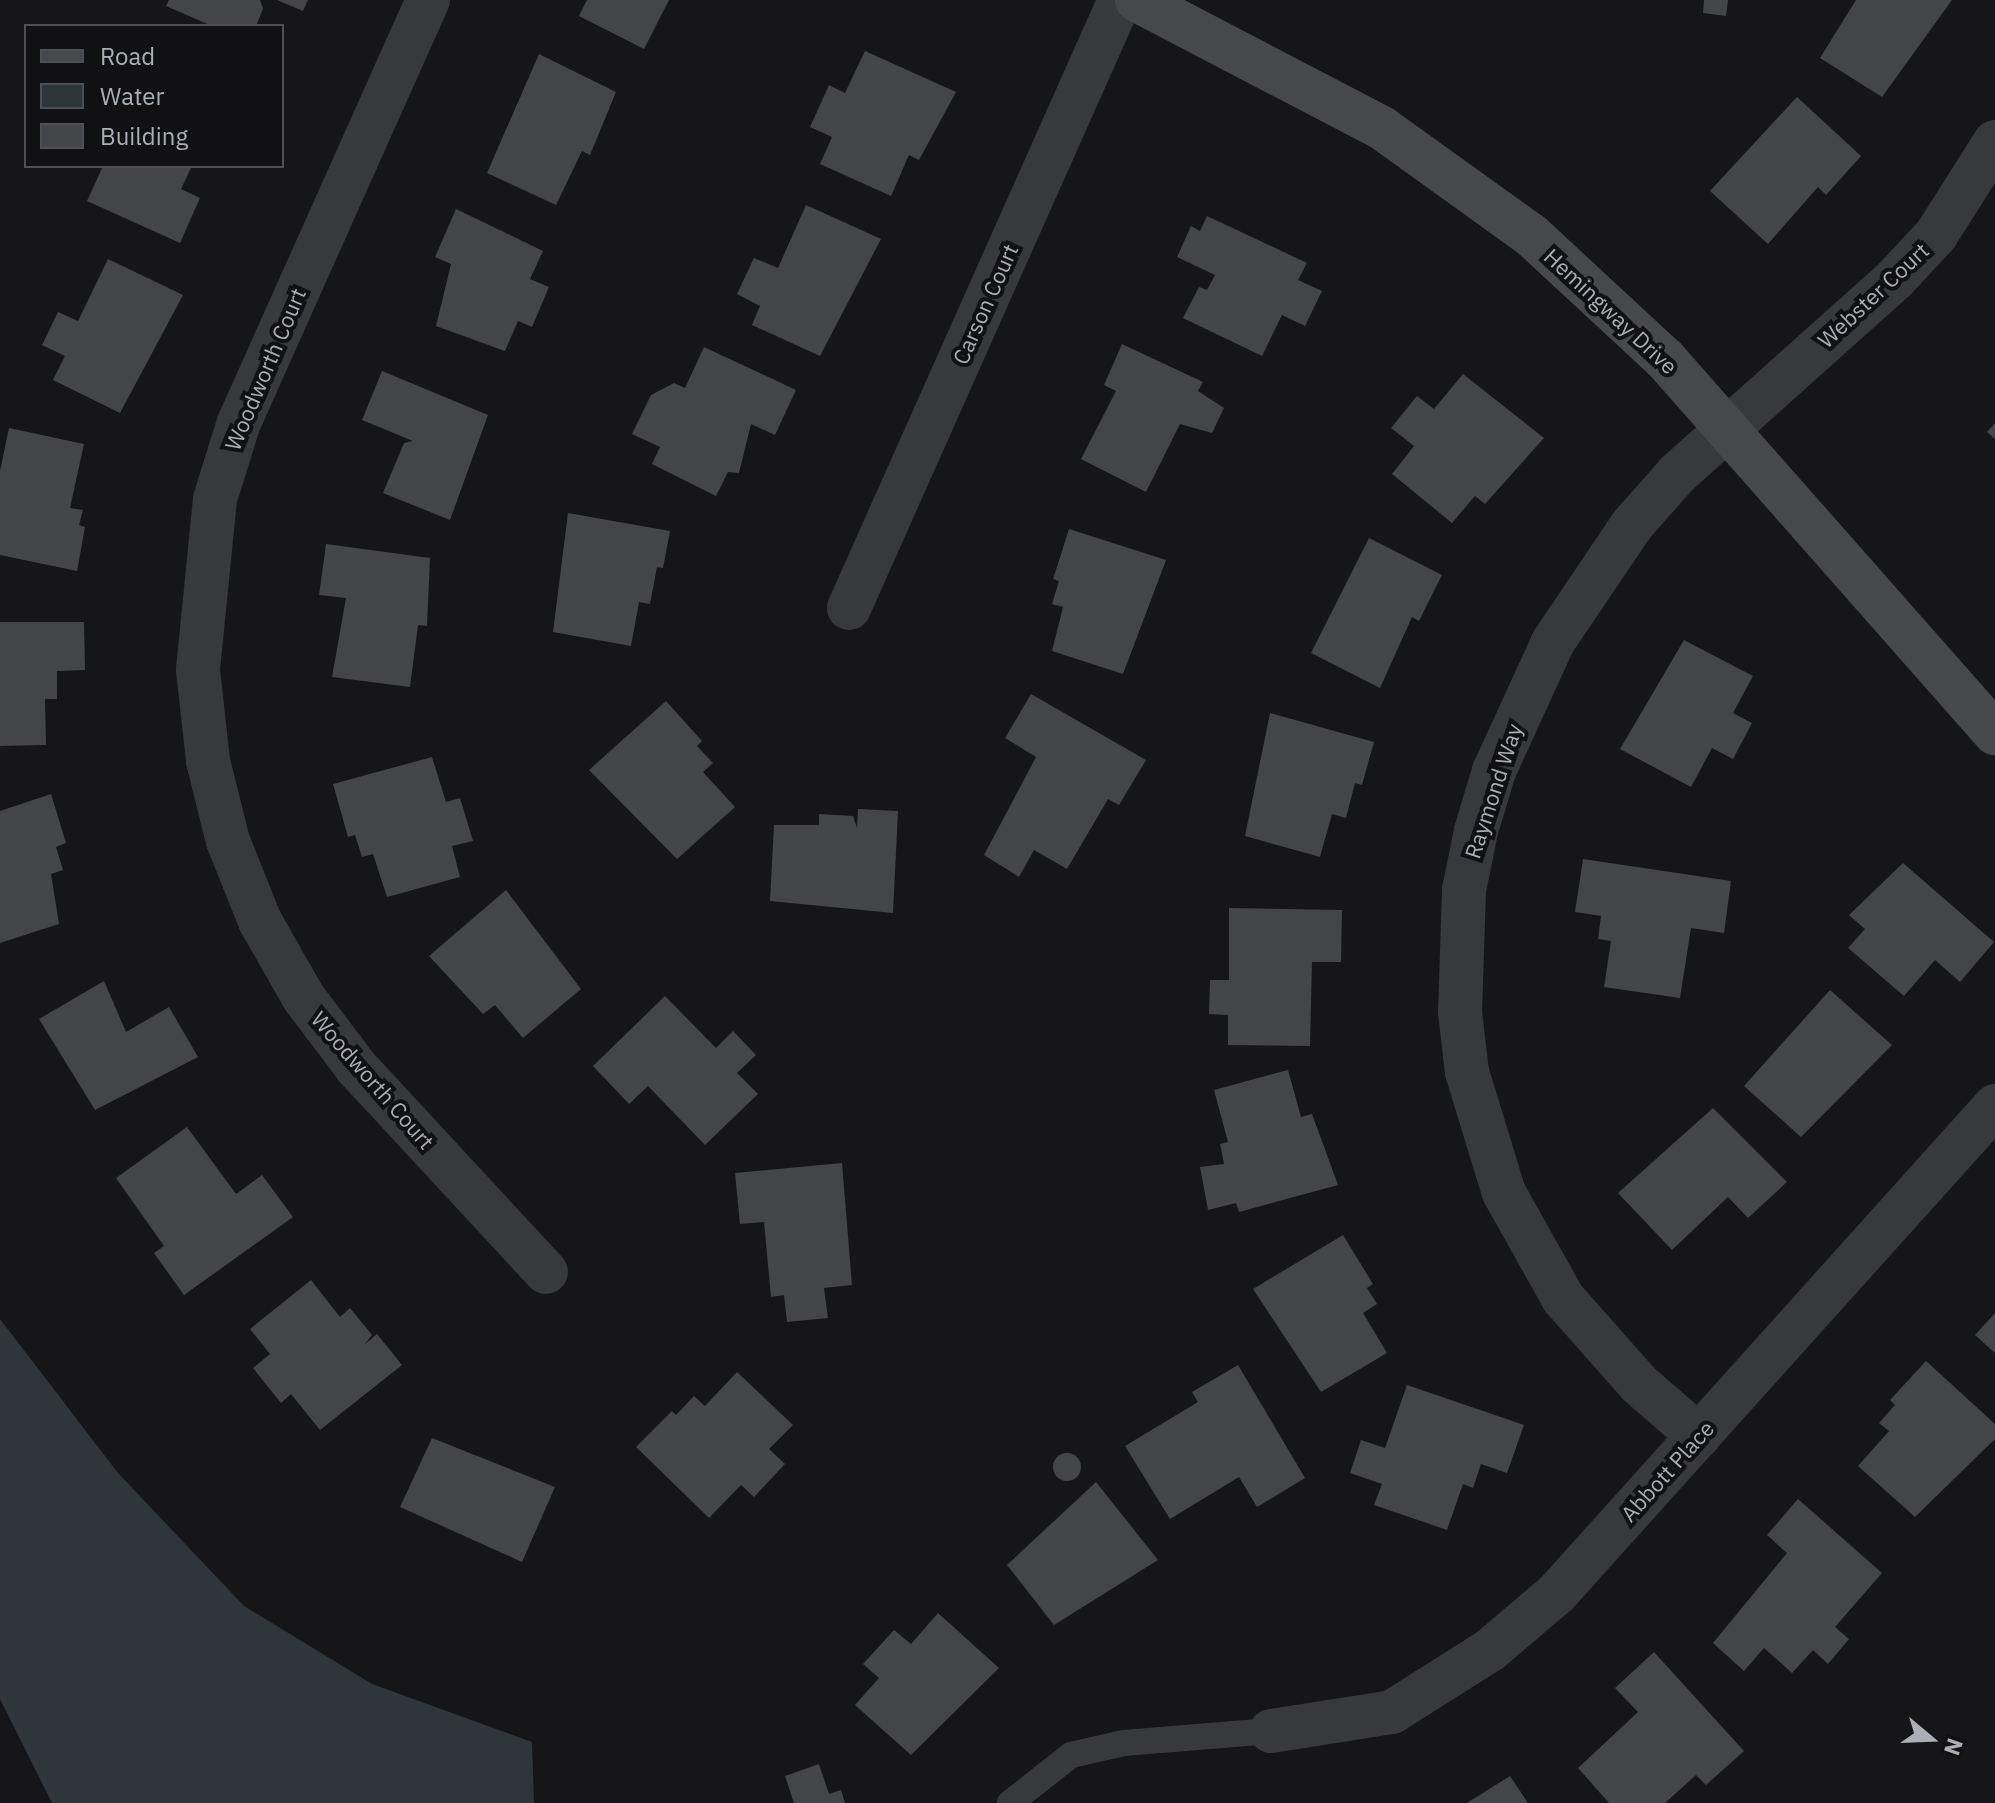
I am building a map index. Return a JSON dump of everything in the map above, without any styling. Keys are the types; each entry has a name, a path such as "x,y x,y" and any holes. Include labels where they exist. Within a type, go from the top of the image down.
{"street":[{"name":"Woodworth Court","path":"428,0 239,422 215,499 198,670 208,761 228,841 296,985 357,1068 546,1272"},
{"name":"Carson Court","path":"849,608 1120,0"},
{"name":"Hemingway Drive","path":"1137,0 1303,81 1459,179 1601,296 1728,427 1995,733"},
{"name":"Webster Court","path":"1728,427 1895,279 1936,235 1995,142"},
{"name":"Raymond Way","path":"1699,1436 1639,1384 1563,1298 1504,1193 1467,1072 1459,951 1476,831 1546,655 1632,525 1728,427"},
{"name":"Abbott Place","path":"1271,1731 1392,1712 1490,1650 1557,1593 1995,1106"}],"lane":[{"path":"1010,1803 1071,1755 1124,1743 1271,1731"}],"water":[{"path":"0,1319 118,1473 244,1606 372,1684 532,1742 534,1803 52,1803 0,1699"}],"building":[{"path":"169,0 260,0 263,9 257,24 207,24 166,6"},
{"path":"277,0 308,0 303,11"},
{"path":"587,0 669,0 644,49 579,16"},
{"path":"1704,0 1728,0 1726,16 1703,13"},
{"path":"1856,0 1952,0 1882,97 1820,58"},
{"path":"865,51 956,92 919,160 909,155 891,196 820,164 832,137 810,127 829,85 845,93"},
{"path":"539,54 616,92 590,155 582,151 556,205 487,173"},
{"path":"1797,97 1861,156 1826,195 1818,187 1768,244 1710,191"},
{"path":"102,168 191,168 181,189 200,198 180,243 87,201"},
{"path":"806,205 881,239 820,356 752,325 760,306 737,294 754,258 778,268"},
{"path":"456,209 543,251 530,279 549,287 532,327 518,321 505,351 436,326 451,264 435,257"},
{"path":"1207,216 1307,263 1298,280 1322,291 1305,326 1282,315 1262,356 1183,318 1199,287 1207,290 1215,275 1177,257 1191,226 1200,231"},
{"path":"108,259 183,295 120,413 53,380 65,356 42,345 58,312 78,321"},
{"path":"1122,344 1203,382 1198,391 1224,408 1212,433 1180,424 1146,492 1081,459 1116,391 1104,385"},
{"path":"704,347 796,390 775,435 751,424 739,473 728,472 716,496 652,464 660,447 632,434 651,395 674,383 685,388"},
{"path":"382,371 488,415 450,520 383,493 404,443 413,441 362,420"},
{"path":"1463,374 1544,438 1485,504 1475,496 1452,523 1392,474 1414,446 1391,428 1417,396 1434,409"},
{"path":"1995,423 1995,439 1987,432"},
{"path":"9,428 84,444 70,508 83,510 79,525 85,527 77,571 0,555 0,471"},
{"path":"568,513 670,531 663,568 657,567 650,604 639,602 631,646 553,632"},
{"path":"1069,529 1166,560 1123,674 1052,651 1063,607 1052,604 1059,581 1053,579"},
{"path":"1369,538 1442,575 1419,621 1412,617 1380,688 1311,653"},
{"path":"326,544 430,558 427,626 418,625 410,687 332,677 346,598 319,595"},
{"path":"0,622 84,622 85,670 57,671 57,699 45,699 46,745 0,746"},
{"path":"1684,640 1753,676 1733,713 1752,723 1733,759 1712,748 1691,787 1620,749"},
{"path":"1031,694 1146,760 1119,805 1108,799 1067,869 1034,850 1019,877 984,855 1036,757 1005,738"},
{"path":"666,701 702,741 697,746 713,763 703,772 735,807 677,859 589,770"},
{"path":"1270,713 1374,742 1362,785 1355,783 1346,818 1332,814 1320,857 1245,836"},
{"path":"432,757 446,802 460,798 473,841 452,846 460,877 387,897 373,854 362,857 355,835 348,837 333,784"},
{"path":"51,794 66,843 56,847 63,870 51,874 59,924 0,943 0,811"},
{"path":"858,809 898,811 893,913 770,901 774,825 819,825 819,814 853,816 857,828"},
{"path":"1583,859 1731,881 1724,933 1691,928 1680,998 1604,987 1611,941 1598,939 1601,916 1575,912"},
{"path":"1903,863 1994,942 1960,982 1935,960 1904,996 1848,948 1865,929 1849,915"},
{"path":"506,890 581,989 523,1038 495,1005 483,1014 429,956"},
{"path":"1229,908 1342,910 1341,962 1312,962 1310,1046 1228,1045 1228,1015 1209,1014 1210,980 1229,980"},
{"path":"104,981 126,1032 169,1007 198,1057 95,1110 39,1019"},
{"path":"1830,990 1892,1045 1801,1137 1744,1086"},
{"path":"665,996 716,1048 733,1031 756,1055 737,1073 758,1094 705,1145 648,1086 629,1104 593,1066"},
{"path":"1288,1070 1301,1117 1312,1114 1338,1185 1239,1212 1236,1203 1208,1210 1200,1167 1224,1164 1220,1144 1228,1142 1214,1090"},
{"path":"1713,1108 1787,1182 1748,1218 1728,1197 1672,1250 1618,1193"},
{"path":"187,1127 236,1194 262,1175 293,1217 184,1295 154,1253 164,1246 116,1178"},
{"path":"842,1163 852,1285 824,1288 828,1318 787,1322 784,1295 771,1297 764,1222 740,1224 735,1173"},
{"path":"1343,1235 1373,1284 1367,1288 1377,1304 1363,1313 1387,1353 1321,1392 1253,1289"},
{"path":"311,1280 340,1317 350,1308 372,1335 364,1345 377,1334 402,1365 320,1430 291,1394 281,1403 253,1368 270,1354 250,1329"},
{"path":"1995,1313 1995,1353 1975,1335"},
{"path":"1926,1361 1995,1424 1995,1439 1915,1517 1858,1466 1889,1431 1879,1423 1895,1405 1890,1400"},
{"path":"1238,1365 1305,1478 1257,1507 1239,1477 1170,1519 1125,1446 1198,1402 1192,1392"},
{"path":"737,1372 793,1425 769,1449 785,1464 754,1497 741,1485 709,1518 636,1447 672,1411 676,1415 694,1396 705,1406"},
{"path":"1407,1385 1524,1425 1507,1473 1481,1464 1473,1488 1463,1484 1447,1530 1374,1505 1382,1484 1350,1473 1361,1440 1385,1448"},
{"path":"432,1438 555,1487 522,1562 400,1507"},
{"path":"1067,1453 1077,1457 1081,1467 1077,1477 1067,1481 1057,1477 1053,1467 1057,1457"},
{"path":"1096,1482 1158,1560 1054,1625 1007,1565"},
{"path":"1798,1499 1882,1573 1835,1627 1849,1639 1828,1664 1813,1650 1792,1673 1764,1648 1744,1671 1713,1643 1787,1553 1767,1535"},
{"path":"938,1613 999,1668 911,1755 855,1705 879,1678 863,1664 894,1630 911,1644"},
{"path":"1654,1652 1744,1751 1706,1785 1696,1775 1665,1803 1609,1803 1578,1768 1638,1712 1615,1688"},
{"path":"819,1764 829,1794 841,1790 845,1803 794,1803 785,1776"},
{"path":"1510,1776 1528,1803 1467,1803"}]}
